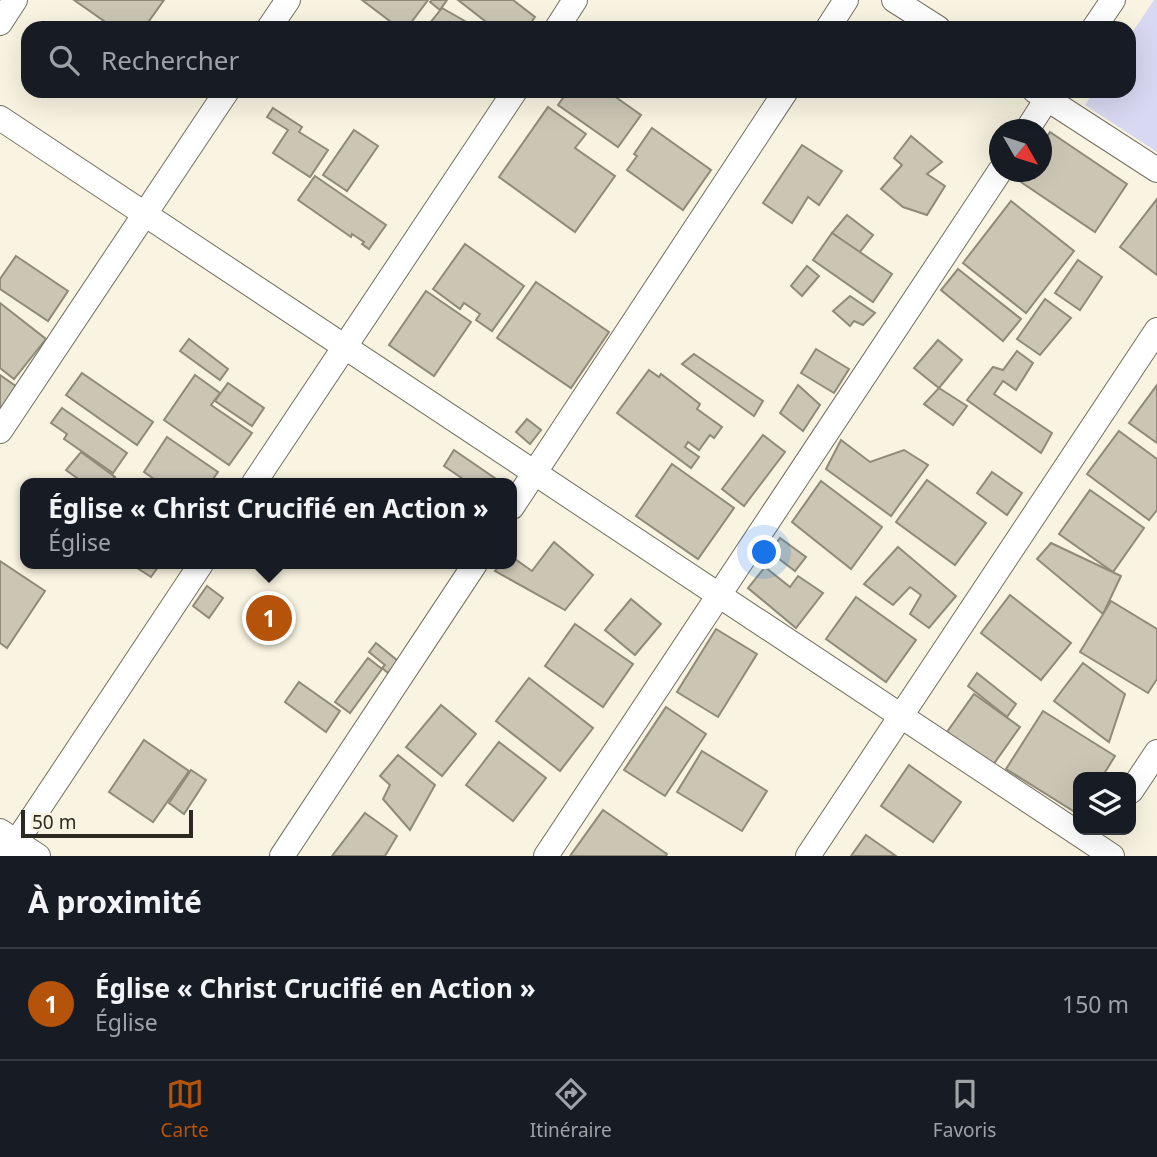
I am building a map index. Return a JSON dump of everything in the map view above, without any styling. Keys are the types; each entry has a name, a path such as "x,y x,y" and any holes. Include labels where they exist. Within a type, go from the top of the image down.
{"street":[{"path":"0,23 15,0"},
{"path":"274,21 288,0"},
{"path":"562,21 575,0"},
{"path":"832,21 846,0"},
{"path":"894,0 926,21"},
{"path":"1099,21 1113,0"},
{"path":"0,431 222,98"},
{"path":"257,478 510,98"},
{"path":"517,500 781,98"},
{"path":"1032,119 1043,98"},
{"path":"1051,98 1157,170"},
{"path":"0,118 1100,847"},
{"path":"546,856 992,182"},
{"path":"808,856 1157,330"},
{"path":"38,856 8,843 198,569"},
{"path":"282,856 472,569"},
{"path":"1136,784 1157,752"}],"shaded area":[{"path":"1154,0 1157,0 1157,152 1085,105 1090,98 1136,98 1136,27"}],"building":[{"path":"74,0 164,0 149,21 104,21"},
{"path":"362,0 428,0 412,21 390,21"},
{"path":"447,0 440,10 430,2"},
{"path":"458,0 513,0 535,17 532,21 485,21"},
{"path":"442,8 465,21 432,21"},
{"path":"563,98 617,98 641,115 618,147 558,105"},
{"path":"548,107 586,134 575,148 615,176 575,232 499,177"},
{"path":"273,108 302,127 299,132 328,150 310,177 273,153 288,130 267,117"},
{"path":"652,128 711,170 683,210 627,170 637,156 634,154"},
{"path":"354,130 378,146 347,191 323,175"},
{"path":"1052,133 1127,184 1095,232 1021,182 1052,182"},
{"path":"911,136 942,162 927,174 945,186 927,215 903,207 881,189 902,165 894,158"},
{"path":"802,145 842,171 819,205 808,197 792,223 763,203"},
{"path":"315,176 386,225 369,249 362,244 364,242 352,234 351,237 298,200"},
{"path":"1157,199 1157,275 1120,247"},
{"path":"1011,201 1074,251 1026,313 963,263"},
{"path":"847,215 873,235 859,253 832,233"},
{"path":"832,233 892,274 873,302 813,260"},
{"path":"465,244 524,286 492,331 476,320 480,314 464,303 460,309 433,289"},
{"path":"16,256 68,291 48,321 0,289 0,279"},
{"path":"1078,260 1102,277 1080,310 1055,293"},
{"path":"807,266 819,276 802,296 791,286"},
{"path":"958,269 1021,319 1003,341 941,290"},
{"path":"536,282 609,332 571,388 497,338"},
{"path":"426,291 471,322 434,376 389,345"},
{"path":"850,296 875,313 863,325 854,321 850,326 833,311"},
{"path":"1045,299 1071,318 1040,355 1017,339"},
{"path":"0,303 46,339 14,379 0,368"},
{"path":"189,339 228,369 220,380 180,351"},
{"path":"938,340 962,360 939,388 914,368"},
{"path":"816,349 849,369 834,393 801,373"},
{"path":"1017,351 1033,363 1016,390 1003,381 994,394 1052,433 1041,453 967,400 993,367 1003,370"},
{"path":"694,354 763,401 754,416 682,364"},
{"path":"649,370 659,377 661,374 700,404 697,409 722,427 714,438 710,435 699,450 688,442 685,447 699,457 691,468 617,413"},
{"path":"82,373 153,422 137,445 66,395"},
{"path":"0,375 20,389 0,417"},
{"path":"195,375 220,393 211,405 252,433 229,465 164,420"},
{"path":"228,383 264,408 252,426 215,401"},
{"path":"798,385 820,405 803,431 780,413"},
{"path":"1157,385 1157,443 1129,423"},
{"path":"939,388 967,406 953,425 924,404"},
{"path":"62,408 127,453 113,473 64,439 67,434 51,423"},
{"path":"527,419 541,430 530,444 516,432"},
{"path":"1119,431 1157,459 1157,510 1149,520 1087,474"},
{"path":"763,435 785,452 744,506 722,489"},
{"path":"167,437 218,472 214,478 153,478 144,472"},
{"path":"841,440 870,462 904,450 928,465 891,516 826,469"},
{"path":"454,450 495,478 462,478 444,466"},
{"path":"81,452 115,477 77,478 66,470"},
{"path":"672,464 734,508 698,559 636,516"},
{"path":"992,472 1022,493 1007,515 977,493"},
{"path":"927,480 986,523 955,565 896,522"},
{"path":"821,481 882,527 851,569 792,522"},
{"path":"1090,490 1144,528 1113,572 1059,534"},
{"path":"780,538 806,557 795,571 770,552"},
{"path":"554,542 593,575 565,610 495,571 517,569 517,560 532,571"},
{"path":"1051,543 1121,576 1103,614 1037,559"},
{"path":"898,547 956,596 929,628 910,614 921,595 910,587 893,605 864,584"},
{"path":"0,561 45,591 7,648 0,643"},
{"path":"765,567 790,587 798,576 823,593 796,628 748,588"},
{"path":"139,569 157,569 151,577"},
{"path":"207,586 223,598 209,618 193,606"},
{"path":"1010,595 1071,643 1041,680 981,633"},
{"path":"856,597 916,640 886,682 826,639"},
{"path":"631,599 661,624 635,655 605,630"},
{"path":"1111,601 1157,629 1157,679 1148,693 1080,652"},
{"path":"575,624 633,664 603,707 545,666"},
{"path":"716,629 757,654 718,717 677,692"},
{"path":"376,643 398,661 388,673 382,668 385,665 369,652"},
{"path":"368,658 382,669 350,713 335,702"},
{"path":"1083,663 1125,694 1109,742 1054,701"},
{"path":"977,673 1016,704 1007,717 968,686"},
{"path":"529,678 593,728 560,771 496,721"},
{"path":"299,682 340,711 326,732 285,702"},
{"path":"974,694 1020,727 993,765 947,732"},
{"path":"441,705 476,734 442,776 406,747"},
{"path":"666,707 706,734 665,796 624,770"},
{"path":"1043,711 1115,756 1105,772 1073,772 1073,811 1006,769"},
{"path":"144,740 189,771 153,822 109,792"},
{"path":"499,742 546,778 513,821 466,785"},
{"path":"702,751 767,791 742,831 677,792"},
{"path":"398,755 435,785 410,830 383,799 390,785 380,776"},
{"path":"909,765 961,802 933,842 881,806"},
{"path":"191,770 206,780 184,814 169,803"},
{"path":"603,810 667,854 666,856 570,856"},
{"path":"365,813 397,836 385,856 332,856"},
{"path":"866,835 896,856 851,856"}],"place":[{"name":"Église « Christ Crucifié en Action »","path":"269,618"}]}
